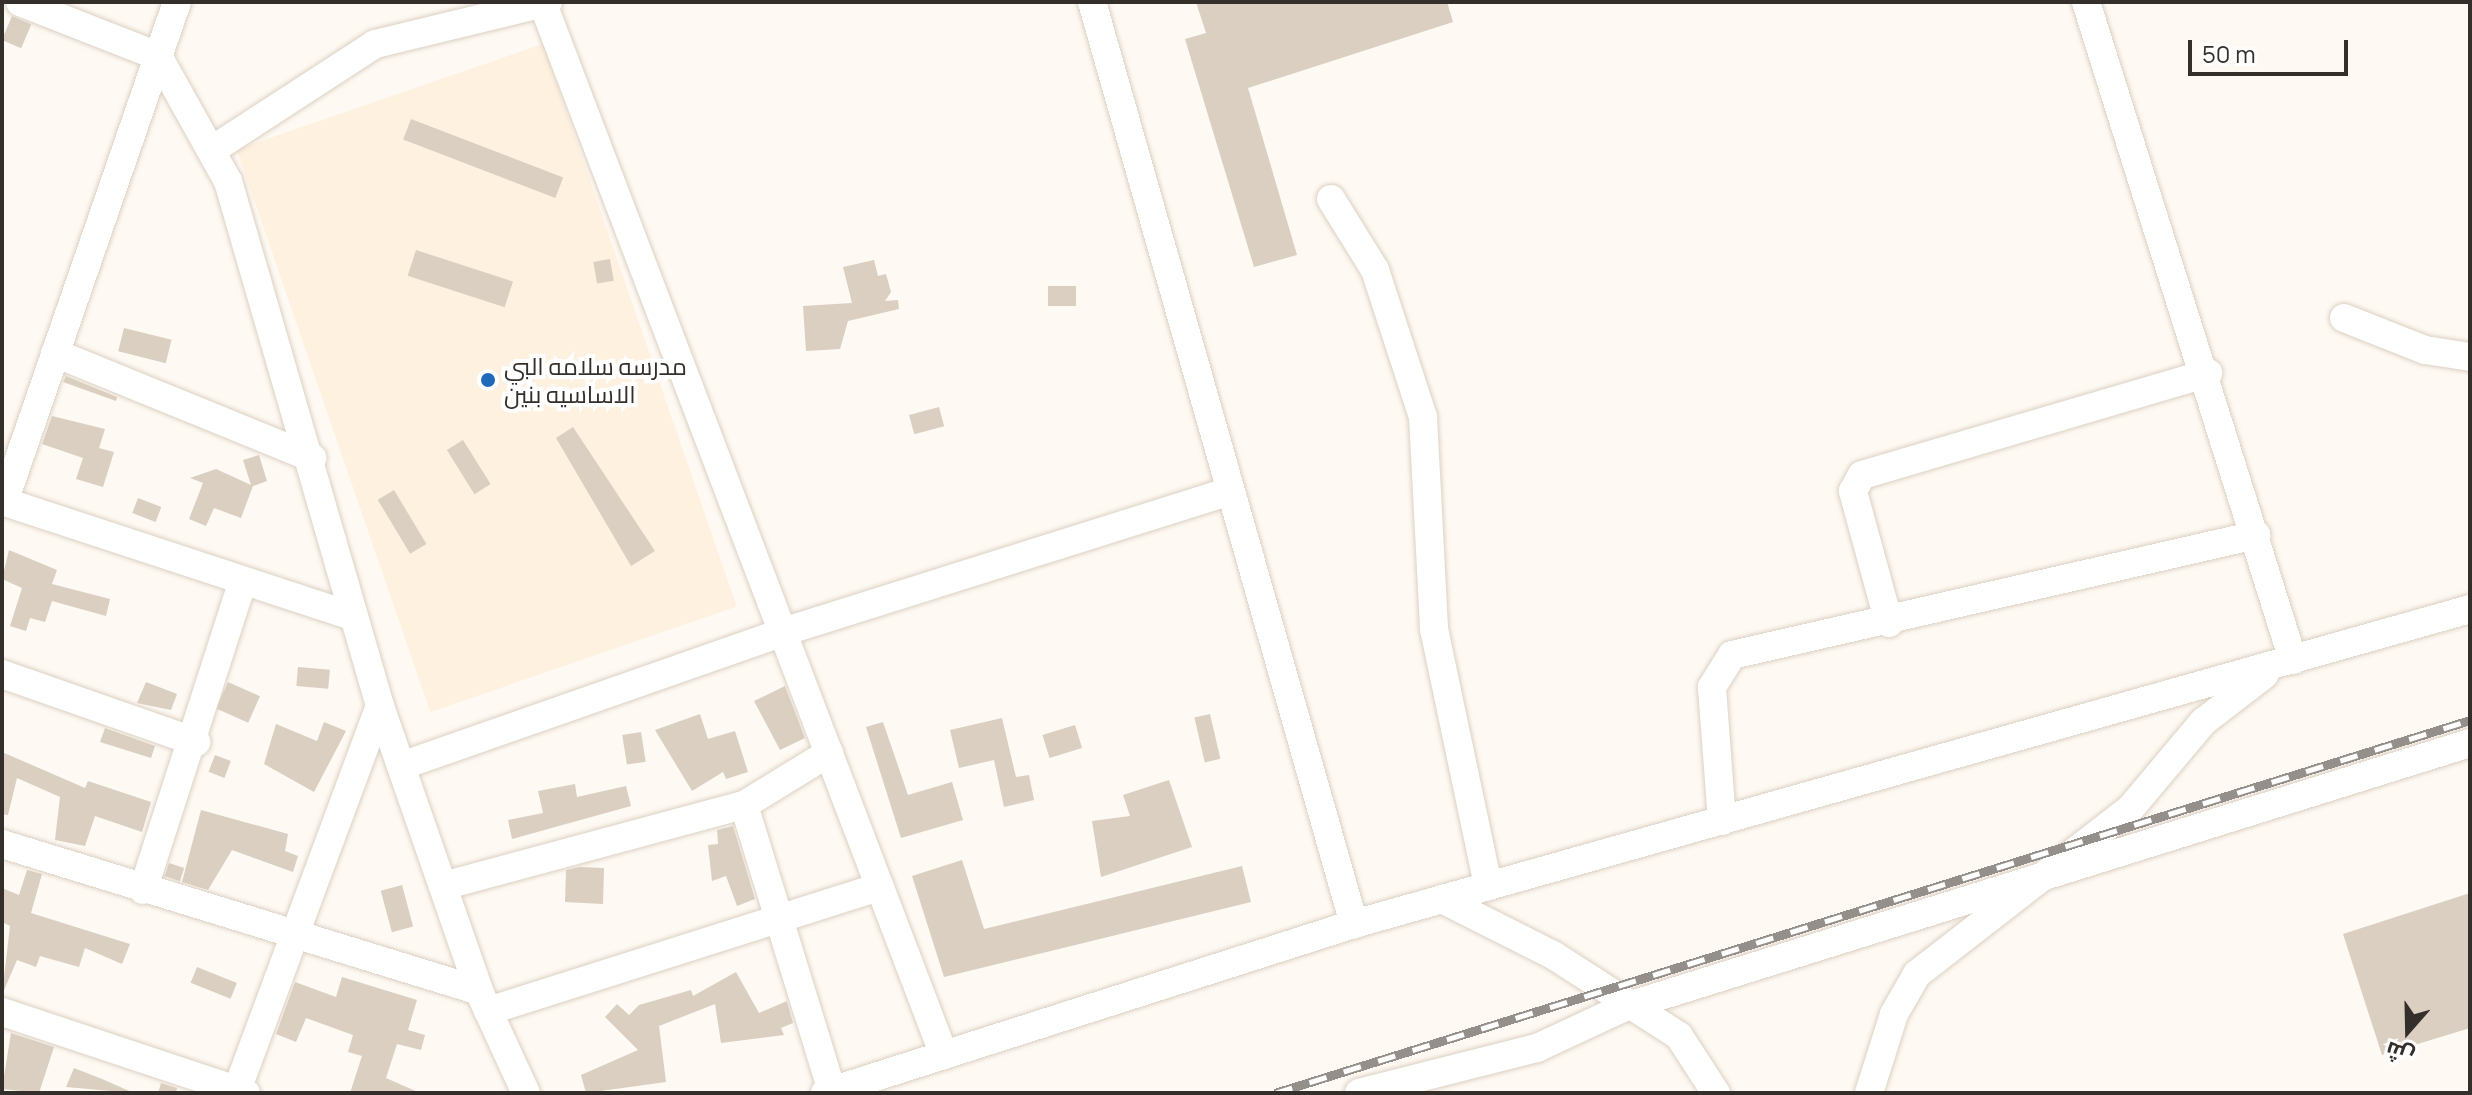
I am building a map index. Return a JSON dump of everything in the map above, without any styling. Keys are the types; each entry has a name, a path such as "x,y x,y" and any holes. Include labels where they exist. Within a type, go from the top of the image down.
{"street":[{"path":"20,2 158,56 212,150 312,458 351,616 380,706 483,1001 526,1093"},
{"path":"177,2 3,502 242,583 351,616"},
{"path":"1092,2 1354,924"},
{"path":"2086,2 2208,373 2256,535 2286,662"},
{"path":"212,150 375,44 494,6 546,3 944,1055"},
{"path":"1331,199 1375,270 1421,406 1430,456 1436,643 1488,886"},
{"path":"2344,318 2425,350 2470,357"},
{"path":"55,353 312,458"},
{"path":"1889,623 1853,491 1862,475 2208,373"},
{"path":"401,766 783,632 1229,491"},
{"path":"1722,821 1712,687 1720,666 1746,649 1889,623 2256,535"},
{"path":"143,890 196,742 242,583"},
{"path":"744,805 829,1092 1354,924 2470,609"},
{"path":"1869,1093 1894,1014 1917,974 2055,872 2157,784 2203,722 2286,662"},
{"path":"2,674 196,742"},
{"path":"2,1012 242,1091 380,706"},
{"path":"1359,1093 1537,1048 1625,1007 2470,743"},
{"path":"443,886 744,805 829,753"},
{"path":"2,844 483,1001 880,887"},
{"path":"1442,899 1553,955 1625,1007 1695,1051 1716,1093"}],"shaded area":[{"name":"مدرسه سلامه البي الاساسيه بنين","path":"543,44 737,607 430,712 237,149"}],"building":[{"path":"1196,2 1447,2 1453,22 1248,88 1297,255 1254,267 1185,39 1206,33"},
{"path":"12,16 31,24 21,48 2,40"},
{"path":"411,119 563,177 555,198 403,140"},
{"path":"416,250 513,282 505,307 408,276"},
{"path":"610,259 614,281 597,284 593,262"},
{"path":"874,260 878,276 886,274 891,292 885,301 898,300 899,309 848,321 840,349 806,351 803,306 852,303 843,267"},
{"path":"1048,286 1076,286 1076,306 1048,306"},
{"path":"124,328 172,340 166,363 118,351"},
{"path":"66,376 117,397 116,401 63,382"},
{"path":"939,407 944,426 914,434 909,415"},
{"path":"52,416 105,429 99,448 114,452 103,487 76,479 83,458 42,444"},
{"path":"573,427 655,551 631,566 556,438"},
{"path":"463,440 491,484 474,494 447,450"},
{"path":"259,455 267,481 253,486 241,518 214,508 206,526 189,519 203,483 190,478 216,469 251,485 243,460"},
{"path":"394,490 426,544 410,554 378,500"},
{"path":"138,498 161,507 156,522 132,513"},
{"path":"9,550 57,570 52,584 110,599 106,616 52,601 45,622 30,618 26,631 10,626 22,588 2,579"},
{"path":"298,667 330,670 328,689 296,686"},
{"path":"146,682 177,694 171,710 137,703"},
{"path":"228,682 260,696 248,723 216,708"},
{"path":"785,686 805,738 780,750 754,701"},
{"path":"700,714 708,739 735,731 748,772 726,779 723,772 692,791 655,730"},
{"path":"1210,714 1220,759 1205,762 1194,718"},
{"path":"1002,718 1016,777 1029,775 1034,800 1004,807 994,760 959,768 950,730"},
{"path":"324,722 346,731 314,792 264,764 276,724 317,741"},
{"path":"883,722 908,795 952,782 963,820 901,838 866,727"},
{"path":"1075,725 1082,748 1050,758 1042,735"},
{"path":"105,728 155,746 151,758 100,742"},
{"path":"641,732 646,762 627,765 622,735"},
{"path":"2,752 85,788 88,781 151,802 142,832 95,816 85,846 55,840 60,797 17,778 8,815 2,814"},
{"path":"215,755 231,761 224,778 209,772"},
{"path":"1169,780 1192,847 1101,877 1092,821 1130,816 1123,795"},
{"path":"575,784 577,797 626,786 631,806 512,839 508,820 543,813 538,791"},
{"path":"201,810 288,834 285,851 298,856 293,872 232,850 208,890 182,882"},
{"path":"733,826 755,899 737,906 726,876 712,881 708,845 718,844 717,830"},
{"path":"962,860 984,929 1242,866 1251,902 944,977 912,876"},
{"path":"169,863 184,868 180,881 165,876"},
{"path":"604,868 603,904 565,902 566,870"},
{"path":"27,870 42,874 31,913 130,944 122,964 85,948 79,967 40,956 36,967 17,960 2,995 10,926 2,922 2,888 19,895"},
{"path":"402,885 413,927 392,932 381,891"},
{"path":"2470,893 2470,1028 2382,1055 2343,934"},
{"path":"197,967 237,983 231,999 191,983"},
{"path":"736,972 759,1013 787,1001 793,1023 781,1028 784,1035 721,1043 715,1004 659,1026 666,1082 586,1093 581,1075 638,1050 605,1017 617,1004 629,1015 639,1005 691,990 693,996"},
{"path":"342,977 417,1000 408,1030 425,1035 421,1050 397,1044 386,1078 420,1093 350,1093 362,1056 348,1052 353,1035 306,1018 296,1042 276,1034 295,982 336,997"},
{"path":"11,1033 54,1047 39,1093 2,1089"},
{"path":"74,1068 102,1079 134,1093 66,1087"},
{"path":"161,1083 177,1088 176,1093 158,1093"}],"railway":[{"path":"1275,1093 2470,720"}],"place":[{"name":"مدرسه سلامه البي الاساسيه بنين","path":"488,380"}]}
